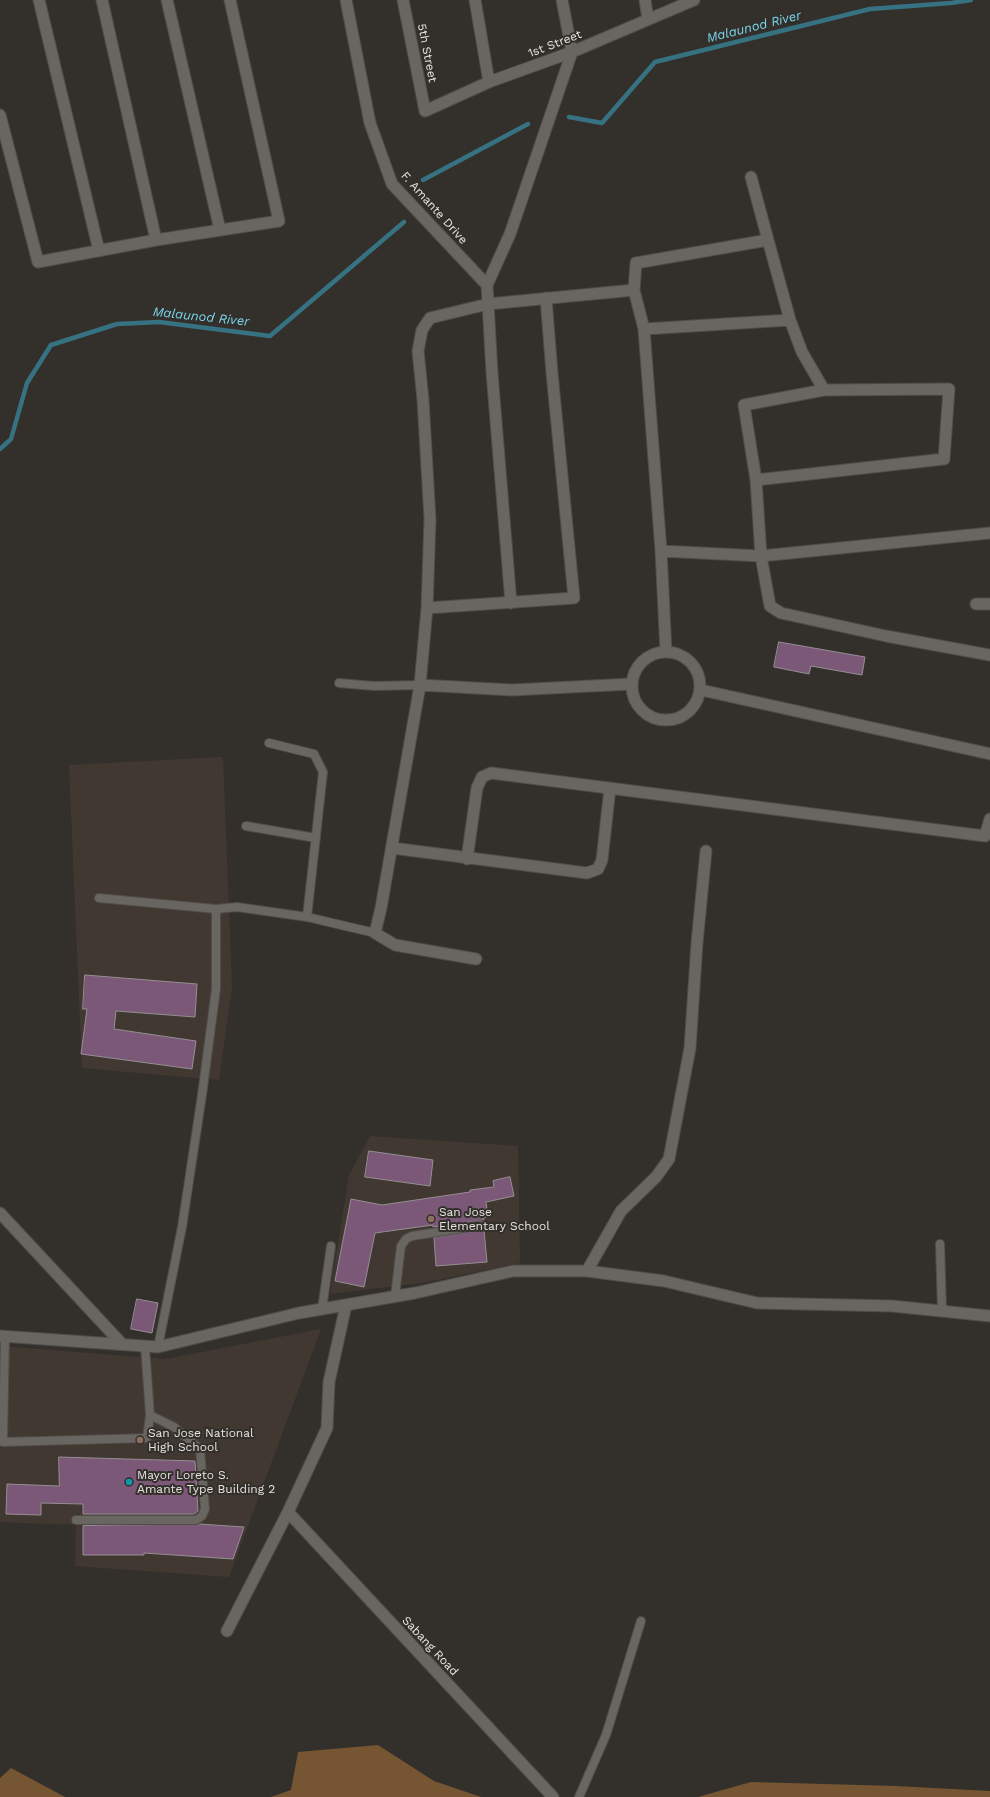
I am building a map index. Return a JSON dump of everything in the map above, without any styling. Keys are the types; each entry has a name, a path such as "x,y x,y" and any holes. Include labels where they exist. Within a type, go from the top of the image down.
{"street":[{"path":"39,0 99,251"},
{"path":"102,0 156,240"},
{"path":"167,0 220,230"},
{"path":"0,115 38,262 156,240 279,221 230,0"},
{"name":"F. Amante Drive","path":"346,0 370,123 392,184 487,285"},
{"name":"5th Street","path":"403,0 425,111"},
{"path":"474,0 489,82"},
{"path":"511,603 487,285 510,234 525,194 572,52 562,0"},
{"path":"645,0 648,19"},
{"name":"1st Street","path":"425,111 489,82 572,52 694,0"},
{"path":"751,177 790,320 802,352 824,390"},
{"path":"666,652 661,551 644,329 634,290 636,263 768,240"},
{"path":"476,958 395,945 374,933 381,908 420,685 427,608 430,519 423,400 418,351 422,330 430,318 488,304 634,290"},
{"path":"427,608 574,598 546,298"},
{"path":"644,329 790,320"},
{"path":"756,480 944,459 949,389 824,390 744,405 756,480 761,556 770,606 781,613 886,636 990,655"},
{"path":"661,551 761,556 990,533"},
{"path":"976,604 990,604"},
{"path":"666,652 678,654 688,659 700,678 701,690 698,701 691,711 681,718 669,721 658,720 646,715 638,707 633,696 632,684 634,674 639,665 656,653 666,652"},
{"path":"420,685 512,690 632,684"},
{"path":"701,690 990,754"},
{"path":"467,859 477,788 482,778 491,773 985,836 990,819"},
{"path":"392,848 467,859 587,873 598,869 602,860 610,788"},
{"path":"587,1271 621,1211 656,1177 669,1159 690,1048 697,943 706,851"},
{"path":"0,1214 122,1344"},
{"path":"3,1336 158,1347 299,1313 395,1296 513,1271 587,1271 664,1281 757,1304 892,1306 990,1316"},
{"path":"227,1631 288,1512 327,1428 329,1382 346,1305"},
{"name":"Sabang Road","path":"288,1512 553,1797"}],"lane":[{"path":"339,683 374,686 420,685"},
{"path":"269,742 314,754 323,772 307,917"},
{"path":"246,826 316,838"},
{"path":"99,898 216,909 237,906 307,917 374,933"},
{"path":"158,1347 182,1227 216,989 216,909"},
{"path":"395,1296 401,1246 406,1239 412,1236 483,1225"},
{"path":"940,1244 942,1311"},
{"path":"322,1309 331,1246"},
{"path":"3,1336 3,1442 147,1438 150,1415 145,1346"},
{"path":"76,1520 196,1520 202,1516 204,1509 200,1449 174,1428 150,1415"},
{"path":"579,1797 606,1735 641,1621"}],"shaded area":[{"path":"223,757 232,987 219,1080 82,1068 69,765"},
{"name":"San Jose Elementary School","path":"370,1136 518,1146 520,1263 421,1283 330,1294 349,1175"},
{"name":"San Jose National High School","path":"321,1329 229,1577 75,1566 76,1525 0,1522 0,1346 166,1359"},
{"path":"378,1745 434,1781 481,1797 271,1797 291,1790 298,1752"},
{"path":"11,1768 65,1797 0,1797 0,1778"},
{"path":"751,1782 896,1786 990,1791 990,1797 698,1797"}],"building":[{"path":"779,642 865,657 862,675 811,666 809,674 774,667"},
{"path":"85,975 197,984 195,1017 116,1011 114,1029 196,1041 192,1069 81,1054 87,1009 83,1009"},
{"path":"369,1151 433,1160 430,1186 365,1177"},
{"path":"510,1177 514,1196 486,1202 488,1217 483,1218 484,1220 375,1233 364,1287 335,1281 351,1199 382,1205 494,1187 493,1181"},
{"path":"484,1230 487,1262 436,1266 434,1238"},
{"path":"137,1299 158,1303 152,1333 131,1329"},
{"name":"Mayor Loreto S. Amante Type Building 2","path":"59,1457 195,1461 198,1511 194,1514 83,1514 83,1504 41,1503 41,1515 6,1514 7,1484 59,1486"},
{"path":"199,1524 244,1527 233,1559 144,1553 144,1555 83,1555 83,1526"}],"waterway":[{"name":"Malaunod River","path":"569,117 602,123 655,62 870,9 951,3 971,0"},
{"name":"Malaunod River","path":"423,180 528,124"},
{"name":"Malaunod River","path":"0,449 11,439 27,383 51,345 117,324 159,322 270,336 404,222"}],"place":[{"name":"San Jose Elementary School","path":"431,1219"},
{"name":"San Jose National High School","path":"140,1440"},
{"name":"Mayor Loreto S. Amante Type Building 2","path":"129,1482"}]}
